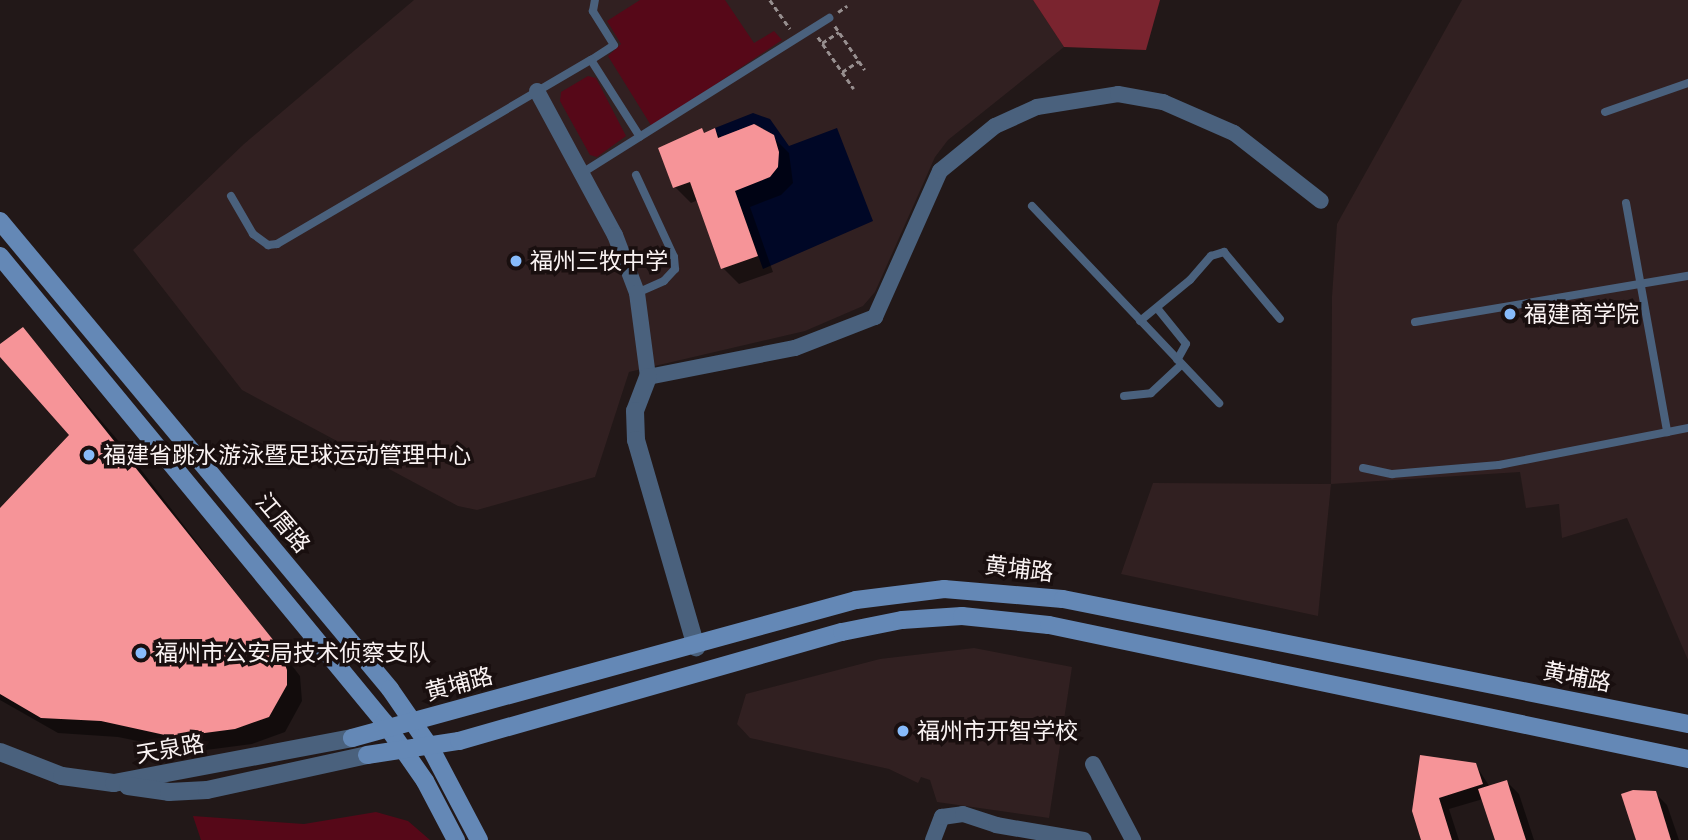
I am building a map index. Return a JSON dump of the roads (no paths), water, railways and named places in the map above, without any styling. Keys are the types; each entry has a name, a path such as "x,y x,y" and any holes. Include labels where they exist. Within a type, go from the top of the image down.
{"main road":[{"name":"江厝路","path":"0,221 413,722 430,747 479,840"},
{"name":"江厝路","path":"0,256 389,728 406,750 456,840"},
{"name":"黄埔路","path":"352,738 885,594 975,588 1063,599 1688,724"},
{"path":"367,755 430,747 842,632 902,620 962,616 1049,625 1688,759"}],"street":[{"path":"537,91 615,235 637,293 648,377 635,411 636,440 696,647"},
{"path":"648,377 805,345 875,317 940,171 995,126 1037,107 1118,94 1163,102 1234,133 1321,201"},
{"name":"天泉路","path":"0,752 62,776 114,783 352,738"},
{"path":"114,783 159,791 206,790 367,755"},
{"path":"1093,764 1133,840"},
{"path":"933,840 942,817 962,814 996,825 1084,840"}],"lane":[{"path":"231,196 253,234 268,245 277,244 614,45 593,11 595,0"},
{"path":"582,173 829,18"},
{"path":"591,60 640,137"},
{"path":"1605,112 1688,83"},
{"path":"636,175 674,257 675,269 664,281 637,293"},
{"path":"1626,203 1667,432"},
{"path":"1032,206 1219,403"},
{"path":"1140,321 1211,256 1224,252 1280,319"},
{"path":"1415,322 1688,275"},
{"path":"1124,396 1151,393 1179,362 1186,344 1157,308"},
{"path":"1363,468 1392,474 1499,465 1688,428"}],"water":[{"path":"753,113 770,119 789,146 837,128 873,221 763,269 735,191 770,176 778,167 774,135 755,124 718,138 715,128"}],"place":[{"name":"福州三牧中学","path":"516,261"},
{"name":"福建商学院","path":"1510,314"},
{"name":"福建省跳水游泳暨足球运动管理中心","path":"89,455"},
{"name":"福州市公安局技术侦察支队","path":"141,653"},
{"name":"福州市开智学校","path":"903,731"}]}
